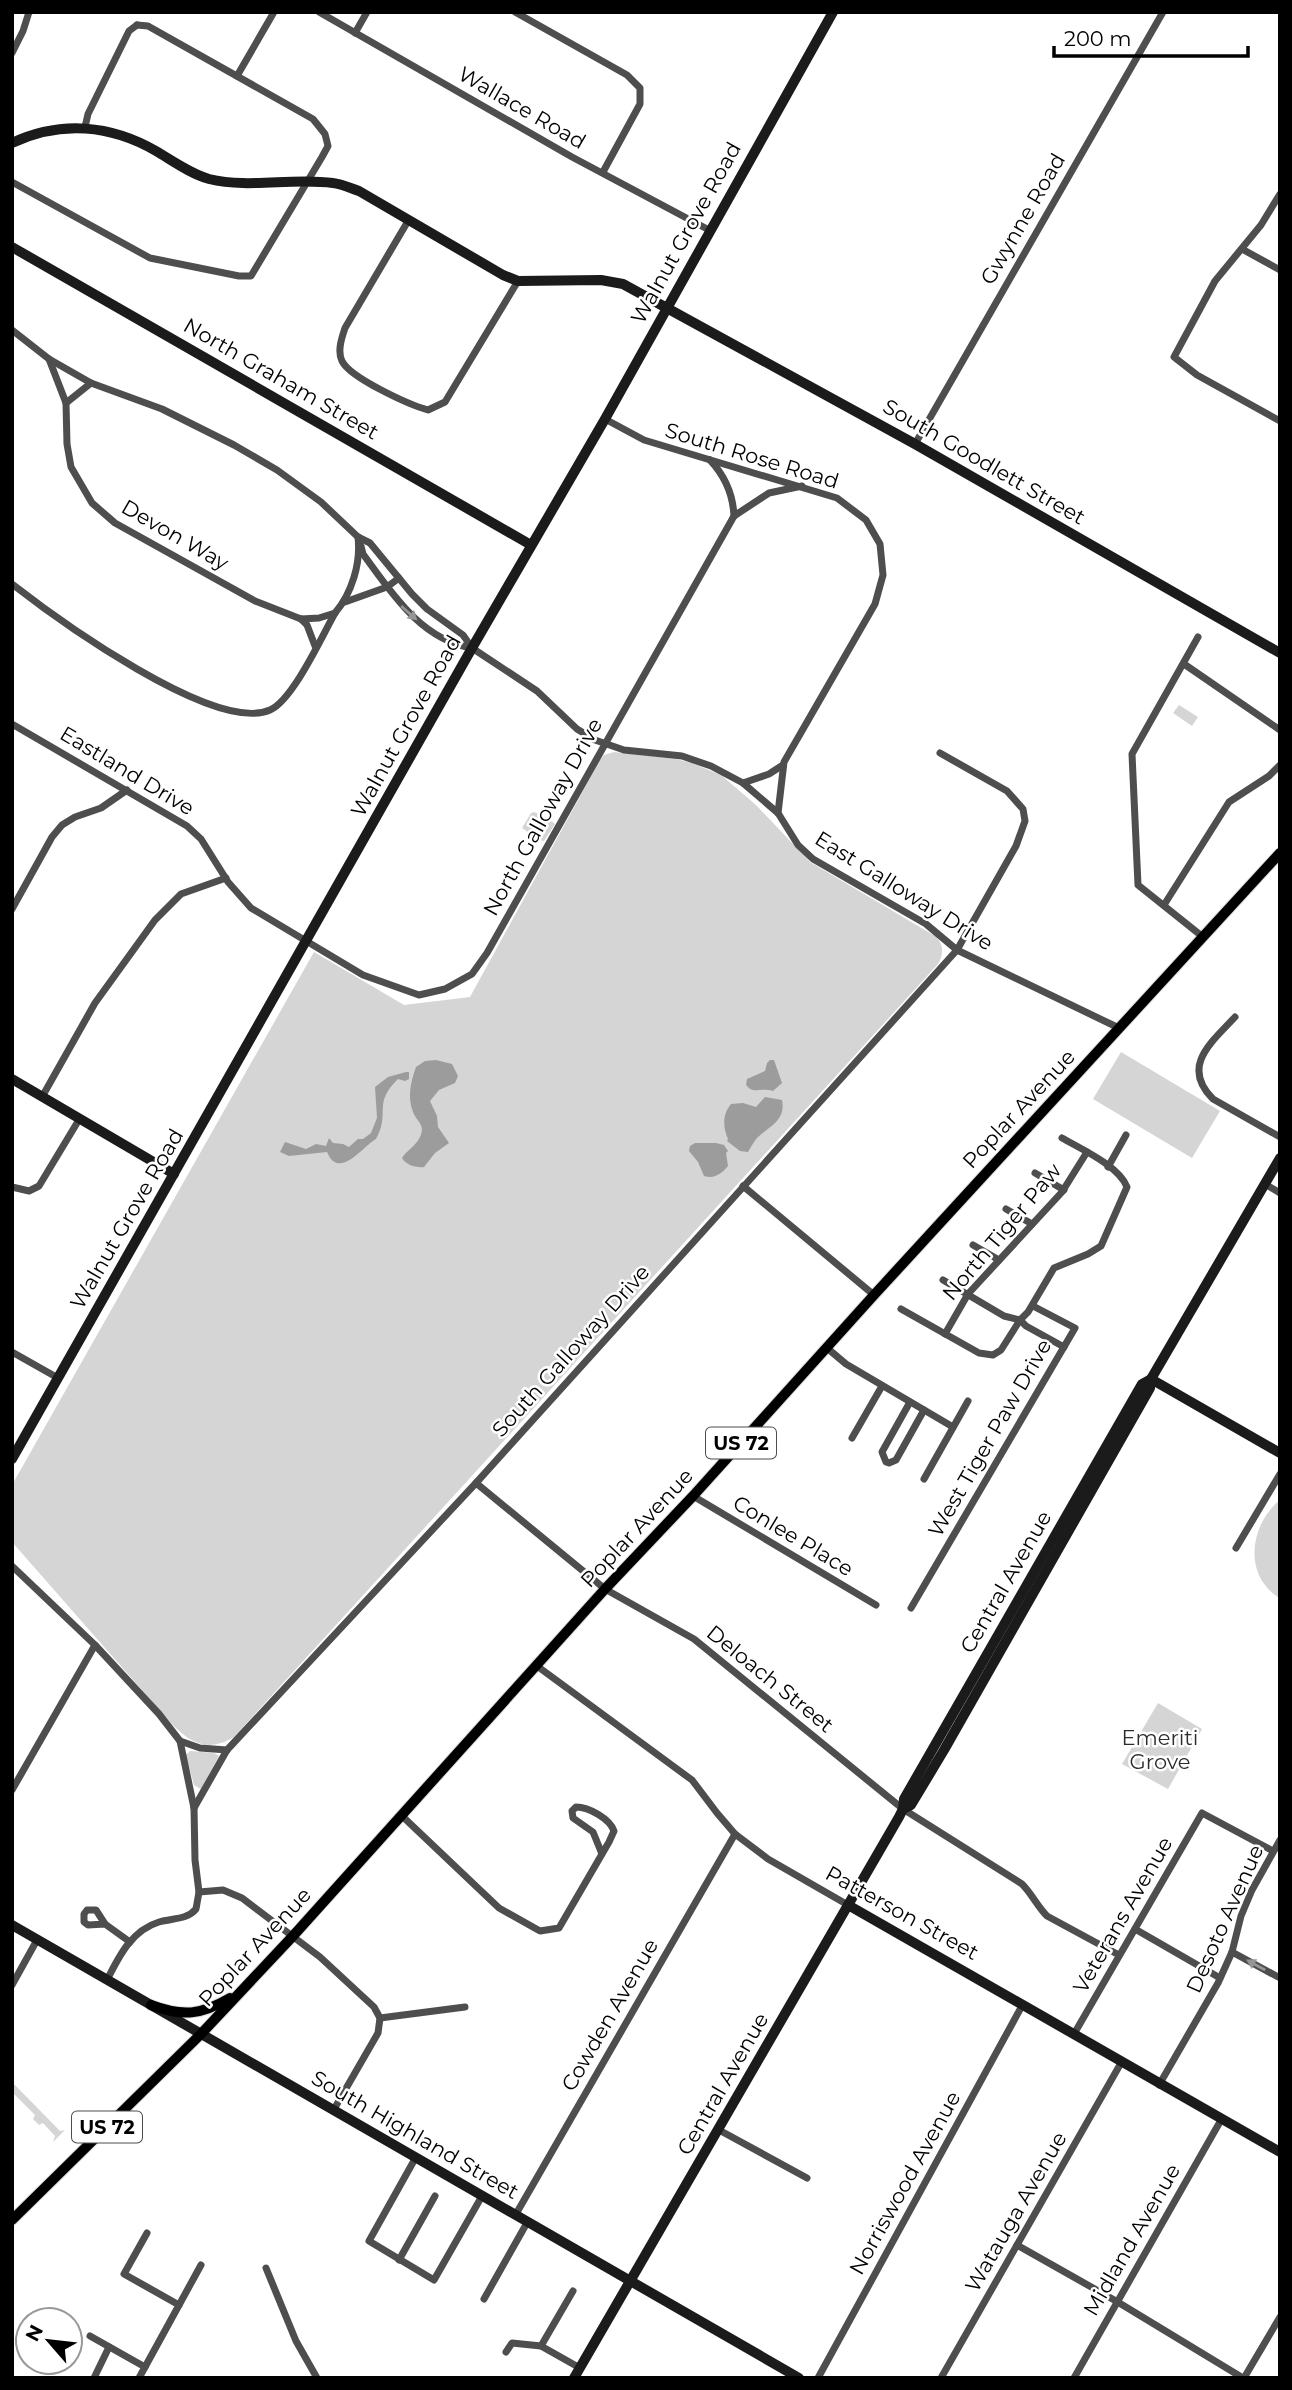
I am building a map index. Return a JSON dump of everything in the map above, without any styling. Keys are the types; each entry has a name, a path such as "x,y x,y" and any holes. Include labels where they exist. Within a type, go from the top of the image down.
{"main road":[{"name":"Walnut Grove Road","path":"12,1458 605,419 833,12"},
{"path":"12,143 48,131 85,127 127,137 208,178 239,182 335,183 359,191 503,275 518,281"},
{"name":"North Graham Street","path":"12,247 531,545"},
{"name":"South Goodlett Street","path":"518,281 601,280 624,284 915,444 1280,653"},
{"name":"Poplar Avenue","path":"12,2220 201,2034 293,1936 605,1589 1280,853"},
{"path":"12,1079 174,1174"},
{"name":"Central Avenue","path":"577,2373 903,1810 911,1804 944,1750 1150,1388 1151,1378 1280,1158"},
{"path":"1151,1378 1280,1453"},
{"name":"Patterson Street","path":"848,1905 1221,2120 1279,2149"},
{"name":"South Highland Street","path":"12,1926 799,2378"},
{"path":"151,2005 179,2012 201,2012 241,1991"}],"street":[{"path":"12,53 29,12"},
{"path":"237,76 274,12"},
{"name":"Wallace Road","path":"319,12 563,152 709,230"},
{"path":"355,33 367,12"},
{"path":"515,12 627,75 640,88 640,104 603,172"},
{"name":"Gwynne Road","path":"915,444 1163,12"},
{"path":"12,182 150,258 239,276 251,276 328,146 320,126 313,119 136,21 88,114 85,127"},
{"path":"1280,194 1261,225 1215,281 1174,357 1197,375 1280,421"},
{"path":"408,221 345,328 340,346 341,360 353,372 408,404 428,410 445,402 518,281"},
{"path":"1242,249 1280,270"},
{"path":"12,330 49,359 91,383 162,409 234,445 276,470 321,502 358,537 370,543 427,609 463,635 472,648"},
{"name":"Devon Way","path":"49,359 66,403 67,444 71,467 92,503 115,523 154,547 255,601 301,619"},
{"path":"66,403 91,383"},
{"name":"South Rose Road","path":"605,419 644,440 837,498 866,520 880,544 883,575 875,604 783,765 778,813"},
{"path":"710,460 720,471 728,489 734,516"},
{"name":"North Galloway Drive","path":"306,941 363,975 419,995 445,989 472,974 487,953 734,516 769,493 802,486"},
{"path":"358,537 363,554 402,607 426,628 456,645 472,648"},
{"path":"12,584 103,648 181,694 212,705 253,713 267,711 275,706 294,685 335,613 345,601 359,556 358,537"},
{"path":"345,601 387,587 399,578"},
{"path":"301,619 319,618 335,613"},
{"path":"301,619 307,625 315,646"},
{"path":"1198,637 1132,754 1138,885 1203,937"},
{"name":"East Galloway Drive","path":"472,648 537,691 576,729 604,743 624,750 682,756 711,766 743,783 778,813 798,845 813,859 926,924 957,950 1119,1028"},
{"path":"1184,664 1280,730"},
{"name":"Eastland Drive","path":"12,724 194,831 226,878 251,908 306,941"},
{"name":"South Galloway Drive","path":"198,1892 194,1808 227,1750 476,1483 957,950 1016,846 1025,821 1023,809 1007,791 940,753"},
{"path":"743,783 769,774 783,765"},
{"path":"1164,905 1229,802 1269,776 1280,765"},
{"path":"12,909 62,824 101,808 127,790"},
{"path":"42,1097 98,998 155,920 181,894 226,878"},
{"path":"1235,1017 1202,1056 1198,1072 1202,1086 1213,1099 1280,1137"},
{"path":"12,1187 29,1191 39,1186 80,1118"},
{"path":"1108,1167 1126,1135"},
{"path":"901,1309 979,1353 993,1355 1004,1346 1020,1320 1033,1306 1054,1268 1101,1246 1127,1187 1123,1178 1062,1138"},
{"name":"North Tiger Paw","path":"945,1334 968,1294 1064,1190 1087,1152"},
{"path":"1035,1173 1064,1190"},
{"path":"1265,1184 1280,1193"},
{"path":"743,1186 874,1295"},
{"path":"1006,1209 1032,1224"},
{"path":"973,1245 999,1260"},
{"path":"943,1280 1004,1316 1020,1320 1065,1347"},
{"name":"West Tiger Paw Drive","path":"911,1608 1075,1328 1033,1306"},
{"path":"827,1348 846,1364 953,1427"},
{"path":"12,1352 58,1378"},
{"path":"852,1438 882,1385"},
{"path":"924,1479 968,1401"},
{"path":"910,1402 882,1452 886,1462 896,1460 924,1410"},
{"path":"1236,1548 1280,1474"},
{"name":"Deloach Street","path":"476,1483 605,1589 694,1639 903,1810 1022,1884 1047,1916 1119,1955"},
{"name":"Conlee Place","path":"693,1496 876,1605"},
{"path":"12,1566 95,1645 159,1714 180,1741 194,1808"},
{"path":"12,1790 95,1645"},
{"name":"Patterson Street","path":"537,1666 692,1780 735,1834 768,1859 848,1905"},
{"path":"180,1741 200,1748 227,1750"},
{"path":"401,1815 499,1908 540,1931 559,1928 602,1854 612,1836 613,1827 607,1820 583,1807 576,1807 572,1811 573,1818 593,1832 602,1854"},
{"name":"Veterans Avenue","path":"1074,2035 1202,1813 1273,1852"},
{"name":"Cowden Avenue","path":"516,2214 735,1834"},
{"name":"Desoto Avenue","path":"1160,2085 1220,1978 1232,1952 1241,1916 1252,1889 1280,1840"},
{"path":"107,1980 130,1942 153,1924 192,1914 198,1904 198,1892 217,1889 231,1892 320,1957 374,2007 380,2018 378,2033 333,2111"},
{"path":"105,1924 130,1942"},
{"path":"1135,1929 1220,1978"},
{"path":"12,1985 37,1940"},
{"path":"1232,1952 1280,1978"},
{"name":"Norriswood Avenue","path":"818,2378 1023,2004"},
{"path":"380,2018 465,2007"},
{"name":"Watauga Avenue","path":"941,2378 1121,2063"},
{"name":"Midland Avenue","path":"1074,2378 1221,2120"},
{"path":"719,2130 807,2178"},
{"path":"416,2157 369,2241 399,2260 435,2280 482,2196"},
{"path":"399,2260 435,2196"},
{"path":"484,2299 528,2221"},
{"path":"147,2233 124,2274 179,2305"},
{"path":"1017,2245 1244,2378 1280,2317"},
{"path":"139,2378 201,2265"},
{"path":"266,2268 296,2341 317,2378"},
{"path":"541,2346 573,2291"},
{"path":"90,2336 145,2367"},
{"path":"506,2352 512,2343 541,2346 577,2373"},
{"path":"94,2378 109,2347"}],"green space":[{"path":"1179,705 1198,717 1192,726 1173,713"},
{"path":"614,752 676,759 721,775 756,805 810,862 935,936 941,946 940,960 234,1737 215,1744 199,1743 170,1722 12,1542 12,1485 314,952 404,1005 470,997 600,760 604,755"},
{"path":"534,812 555,824 544,841 522,828"},
{"path":"1121,1052 1220,1111 1192,1158 1093,1099"},
{"path":"1280,1500 1280,1598 1268,1589 1260,1577 1254,1550 1262,1523"},
{"name":"Emeriti Grove","path":"1158,1703 1202,1729 1168,1789 1122,1764"},
{"path":"190,1751 214,1753 219,1756 201,1789 194,1785 186,1755"},
{"path":"12,2082 60,2131 65,2130 53,2142 55,2136 43,2123 39,2125 33,2119 35,2115 12,2092"}],"shaded area":[{"path":"436,1060 452,1064 458,1076 455,1083 439,1090 430,1101 437,1116 438,1127 449,1143 435,1153 424,1167 415,1166 402,1158 422,1133 411,1106 411,1083 416,1067 425,1061"},
{"path":"770,1060 774,1060 782,1083 773,1091 750,1089 746,1085 747,1079 765,1071"},
{"path":"409,1072 409,1079 398,1079 386,1095 376,1139 351,1159 338,1163 332,1160 327,1152 289,1156 280,1152 285,1142 306,1149 316,1144 326,1146 329,1138 333,1143 349,1147 358,1139 363,1139 371,1133 377,1118 375,1087 388,1077"},
{"path":"765,1097 782,1100 782,1113 748,1152 740,1151 727,1141 724,1126 726,1112 731,1104 743,1103 756,1107"},
{"path":"695,1143 724,1145 728,1151 728,1166 718,1175 704,1176 689,1151 690,1146"}]}
